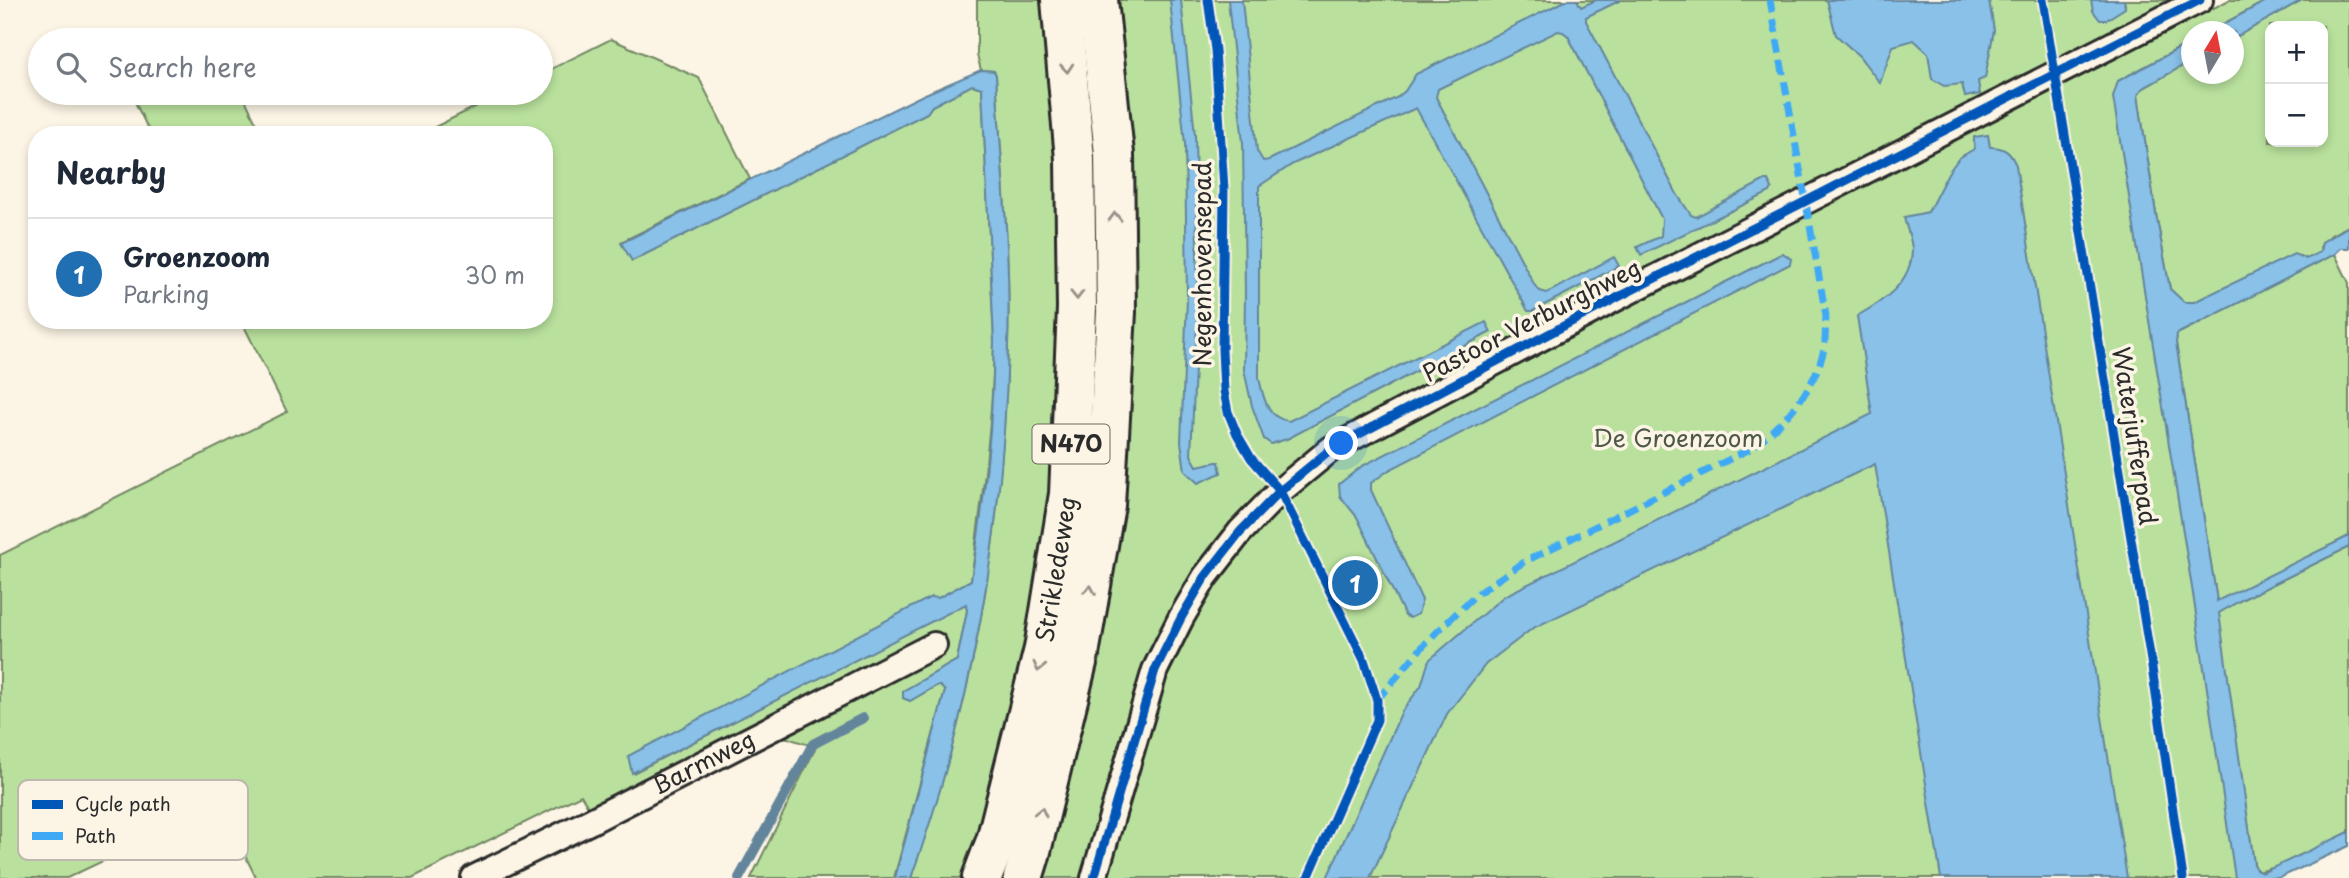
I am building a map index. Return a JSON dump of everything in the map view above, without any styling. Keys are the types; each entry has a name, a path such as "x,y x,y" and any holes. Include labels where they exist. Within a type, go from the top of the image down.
{"main road":[{"name":"Strikledeweg","path":"982,878 996,841 1044,649 1069,494 1077,308 1076,186 1061,0"},
{"name":"Strikledeweg","path":"1023,878 1079,654 1105,505 1116,312 1114,154 1098,0"}],"street":[{"name":"Pastoor Verburghweg","path":"1094,878 1155,670 1181,618 1205,577 1240,532 1280,491 1331,449 1626,293 2200,0"},
{"name":"Barmweg","path":"474,878 934,645"}],"green space":[{"path":"977,0 1053,0 1069,166 1054,526 974,878 911,878 950,753 971,667 988,575 1003,436 1009,311 1005,210 996,75 994,71 981,70 977,55"},
{"name":"De Groenzoom","path":"1108,0 2103,0 2125,5 2124,0 2175,0 2108,33 2113,60 2181,25 2181,47 2118,81 2248,878 1107,878 1152,725 1129,709 1080,878 1030,878 1089,652"},
{"name":"De Groenzoom","path":"2229,0 2268,0 2229,21 2188,21"},
{"path":"2302,0 2349,0 2349,226 2331,235 2320,247 2321,252 2306,259 2300,256 2194,302 2184,303 2170,289 2156,214 2139,91 2181,67 2181,84 2244,84 2244,32"},
{"path":"611,39 699,78 750,179 621,242 632,261 927,113 932,106 972,85 982,88 994,341 989,431 971,580 633,773 966,603 967,611 957,660 903,691 903,698 910,701 936,686 945,691 894,878 751,878 816,747 778,735 947,649 939,636 590,810 581,795 412,878 256,878 247,860 248,780 18,780 18,860 105,860 67,878 0,878 0,555 287,412 246,329 553,329 553,126 437,126 479,105 553,105 553,68"},
{"path":"136,105 248,105 258,126 147,126"},
{"path":"2335,254 2349,283 2349,536 2217,602 2176,343 2177,334"},
{"path":"2349,547 2349,832 2283,865 2258,872 2254,864 2218,613"}],"water":[{"path":"1170,0 1181,0 1195,135 1198,303 1191,455 1197,466 1219,462 1221,473 1198,483 1185,471 1181,442 1187,299 1185,144"},
{"path":"1228,0 1242,0 1257,151 1263,161 1398,97 1416,74 1567,0 1577,0 1581,7 1596,0 1621,0 1586,17 1586,21 1677,194 1691,215 1696,217 1765,180 1768,180 1772,188 1770,192 1641,255 1637,247 1661,236 1662,219 1568,36 1558,31 1438,89 1436,97 1540,291 1547,293 1614,257 1619,266 1533,311 1528,311 1416,108 1293,164 1259,186 1259,378 1267,406 1276,416 1289,421 1486,322 1491,332 1287,439 1271,444 1264,439 1252,406 1244,370 1243,143"},
{"path":"1827,0 1989,0 1994,30 1985,78 1978,81 1980,94 1965,97 1962,84 1944,86 1932,79 1928,53 1914,40 1893,46 1880,83 1859,56 1836,35"},
{"path":"2091,0 2124,0 2125,8 2106,20 2100,20 2093,11"},
{"path":"2268,0 2302,0 2244,32 2244,21 2229,21"},
{"path":"2181,47 2181,67 2142,89 2138,95 2170,289 2184,302 2194,302 2294,254 2306,259 2320,252 2322,242 2349,226 2349,248 2341,248 2335,254 2177,334 2176,343 2217,601 2349,536 2349,547 2219,613 2256,870 2262,873 2349,832 2349,846 2279,878 2235,878 2193,594 2113,97 2118,81"},
{"path":"981,70 994,71 996,75 1007,243 1009,311 1000,480 981,615 952,748 911,878 895,878 945,691 936,686 910,701 903,698 903,691 957,660 966,604 632,773 628,756 931,597 938,598 971,580 987,461 994,341 982,88 972,85 932,106 927,113 632,261 621,243 923,95"},
{"path":"1988,135 1990,147 2006,151 2016,165 2127,878 1941,878 1875,464 1533,628 1486,664 1447,714 1370,878 1327,878 1402,711 1421,686 1429,660 1504,596 1872,414 1857,316 1885,298 1907,272 1912,250 1904,217 1928,212 1948,173 1959,158 1974,149 1974,137"},
{"path":"1783,253 1791,259 1790,264 1389,470 1371,483 1371,490 1422,600 1418,614 1410,618 1405,616 1357,517 1340,496 1339,484 1362,466"}],"waterway":[{"path":"739,878 813,744 863,718"}],"marked path":[{"path":"1377,700 1423,646 1474,596 1522,563 1750,449 1786,417 1813,379 1824,349 1826,316 1770,0"}],"cycle path":[{"name":"Negenhovensepad","path":"1208,0 1215,50 1224,189 1222,350 1228,412 1251,458 1280,491 1364,660 1377,700 1377,720 1308,878"},
{"name":"Waterjufferpad","path":"2043,0 2151,661 2183,878"},
{"path":"1094,878 1155,670 1181,618 1205,577 1240,532 1280,491 1331,449 1626,293 2200,0"}],"place":[{"name":"Groenzoom","path":"1355,583"}]}
